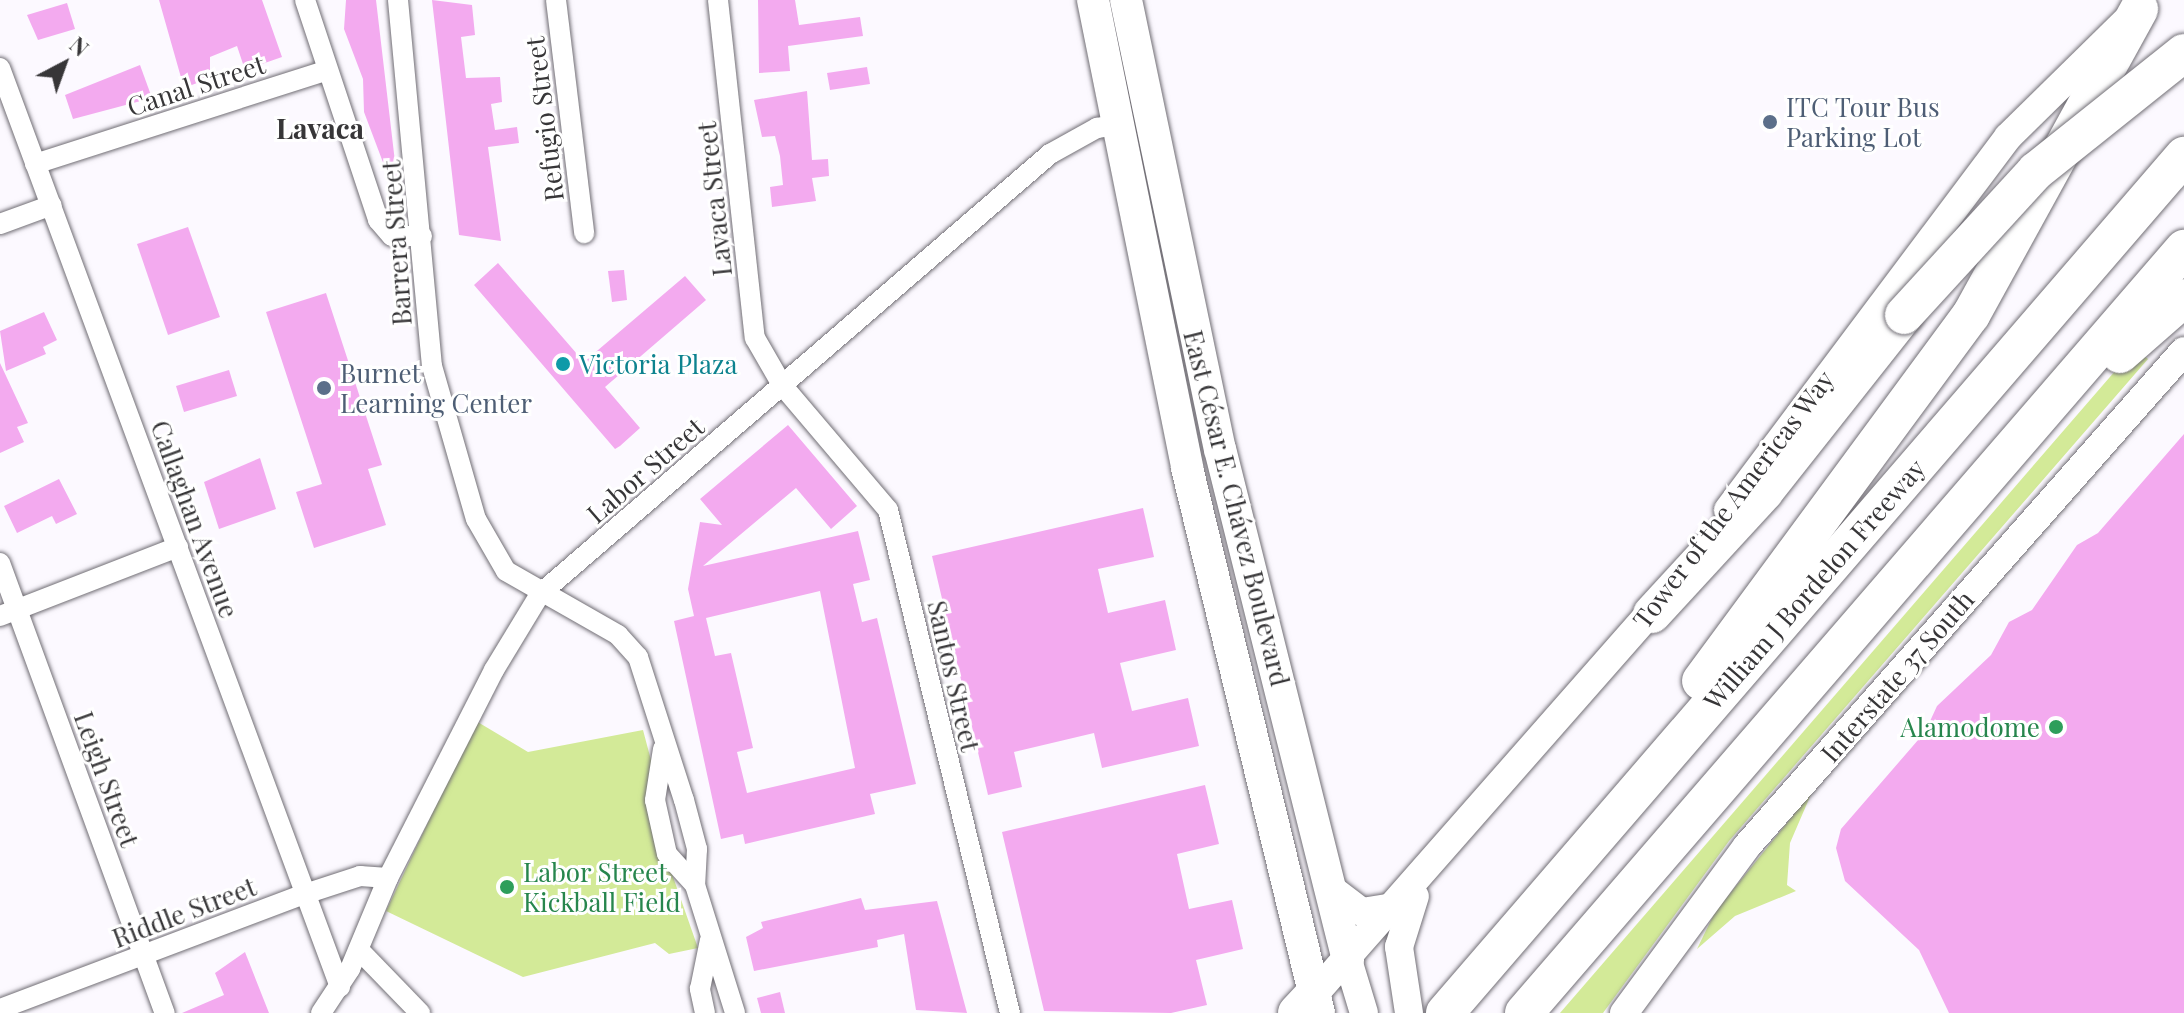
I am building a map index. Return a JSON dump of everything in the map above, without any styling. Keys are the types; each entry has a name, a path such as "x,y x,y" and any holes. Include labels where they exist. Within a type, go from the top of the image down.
{"highway":[{"path":"1521,925 1971,315 2144,4"},
{"path":"1652,614 1764,492 1904,315 2036,171 2184,53"},
{"name":"William J Bordelon Freeway","path":"1445,1013 2184,156"},
{"path":"1524,1013 2033,428 2184,249"},
{"path":"2033,428 2184,298"}],"main road":[{"name":"East César E. Chávez Boulevard","path":"1093,0 1115,125 1274,832 1310,1007"},
{"name":"East César E. Chávez Boulevard","path":"1126,0 1153,154 1330,888 1364,1013"},
{"name":"Tower of the Americas Way","path":"1310,1007 1652,614 2008,137 2144,4"},
{"name":"Interstate 37 South","path":"1624,1013 1747,846 2184,351"},
{"path":"1274,832 1314,822"},
{"path":"1409,1013 1399,947 1423,876"},
{"path":"1330,888 1362,912 1395,907"}],"street":[{"path":"305,0 378,220 392,236 422,236"},
{"name":"Barrera Street","path":"398,0 434,381 476,519 499,562 540,594"},
{"name":"Refugio Street","path":"556,0 584,233"},
{"name":"Lavaca Street","path":"718,0 751,320 759,349 782,385"},
{"name":"Callaghan Avenue","path":"0,68 340,987"},
{"name":"Canal Street","path":"35,164 327,70"},
{"path":"1115,125 1153,154"},
{"name":"Labor Street","path":"321,1013 340,987 359,950 388,878 540,594 1061,145 1115,125"},
{"path":"0,224 52,205"},
{"name":"Santos Street","path":"782,385 888,510 1010,1013"},
{"path":"8,613 178,547"},
{"name":"Leigh Street","path":"0,563 8,613 165,1013"},
{"path":"540,594 627,643 644,671 697,849 695,885 735,1013"},
{"path":"663,741 655,800 667,854 695,885"},
{"name":"Riddle Street","path":"0,1009 305,894 360,876 388,878"},
{"path":"705,1013 700,989 710,940"},
{"path":"359,950 420,1013"}],"green space":[{"path":"2135,348 2148,359 1729,841 1603,1013 1560,1013"},
{"path":"476,721 528,752 643,730 652,764 652,817 698,948 669,954 655,943 523,977 386,911"},
{"path":"1812,792 1790,843 1787,885 1796,891 1735,916 1697,949 1715,912"}],"building":[{"path":"159,0 262,0 282,57 245,70 237,46 210,57 210,78 184,88"},
{"path":"346,0 376,0 397,179 390,181 364,112 363,79 344,29"},
{"path":"432,0 472,5 475,35 461,37 466,78 500,77 502,102 491,104 495,130 517,127 519,143 488,147 501,241 459,235"},
{"path":"758,0 795,0 799,25 860,17 863,36 788,46 790,71 759,73"},
{"path":"67,3 75,29 38,40 27,15"},
{"path":"140,65 152,98 73,119 65,95"},
{"path":"867,67 870,84 830,90 827,73"},
{"path":"807,91 812,160 828,159 829,176 812,178 816,201 772,207 770,187 783,185 780,156 775,136 762,137 754,100"},
{"path":"188,227 220,317 168,335 137,244"},
{"name":"Victoria Plaza","path":"498,263 584,362 685,276 706,300 605,387 640,428 620,446 615,449 474,285"},
{"path":"624,270 627,300 612,302 608,271"},
{"name":"Burnet Learning Center","path":"326,293 382,465 368,469 386,525 314,548 296,492 322,484 266,312"},
{"path":"44,312 57,340 43,347 46,354 6,371 0,331"},
{"path":"0,363 28,423 17,427 24,442 0,453"},
{"path":"229,370 237,396 184,412 176,386"},
{"path":"788,425 857,506 831,529 796,488 703,566 858,531 870,580 853,584 862,622 877,618 916,784 870,794 875,814 745,844 743,834 721,839 674,621 694,616 688,589 700,522 722,525 700,499","holes":["820,591 855,768 747,793 737,752 753,748 731,653 715,656 706,618"]},
{"name":"Alamodome","path":"2184,434 2184,1013 1949,1013 1919,950 1845,881 1836,848 1841,829 1925,732 1937,706 1991,655 2009,622 2032,610 2077,545 2098,533"},
{"path":"260,458 276,509 219,529 204,482"},
{"path":"59,479 77,514 56,524 52,516 17,533 4,506"},
{"path":"1143,508 1154,557 1098,569 1108,613 1165,600 1176,650 1120,663 1132,711 1188,698 1199,746 1102,768 1094,733 1014,752 1022,787 988,795 932,556"},
{"path":"1205,785 1219,844 1177,854 1189,909 1232,900 1243,949 1196,960 1207,1005 1171,1013 1044,1011 1002,832"},
{"path":"861,898 865,910 937,901 967,1013 916,1010 904,934 877,940 878,947 754,971 746,937 763,928 761,922"},
{"path":"245,952 269,1013 182,1013 224,995 215,973"},
{"path":"780,992 785,1013 761,1013 757,998"}],"place":[{"name":"ITC Tour Bus Parking Lot","path":"1770,122"},
{"name":"Victoria Plaza","path":"563,364"},
{"name":"Burnet Learning Center","path":"324,388"},
{"name":"Alamodome","path":"2056,727"},
{"name":"Labor Street Kickball Field","path":"507,887"}],"district":[{"name":"Lavaca","path":"320,128"}]}
